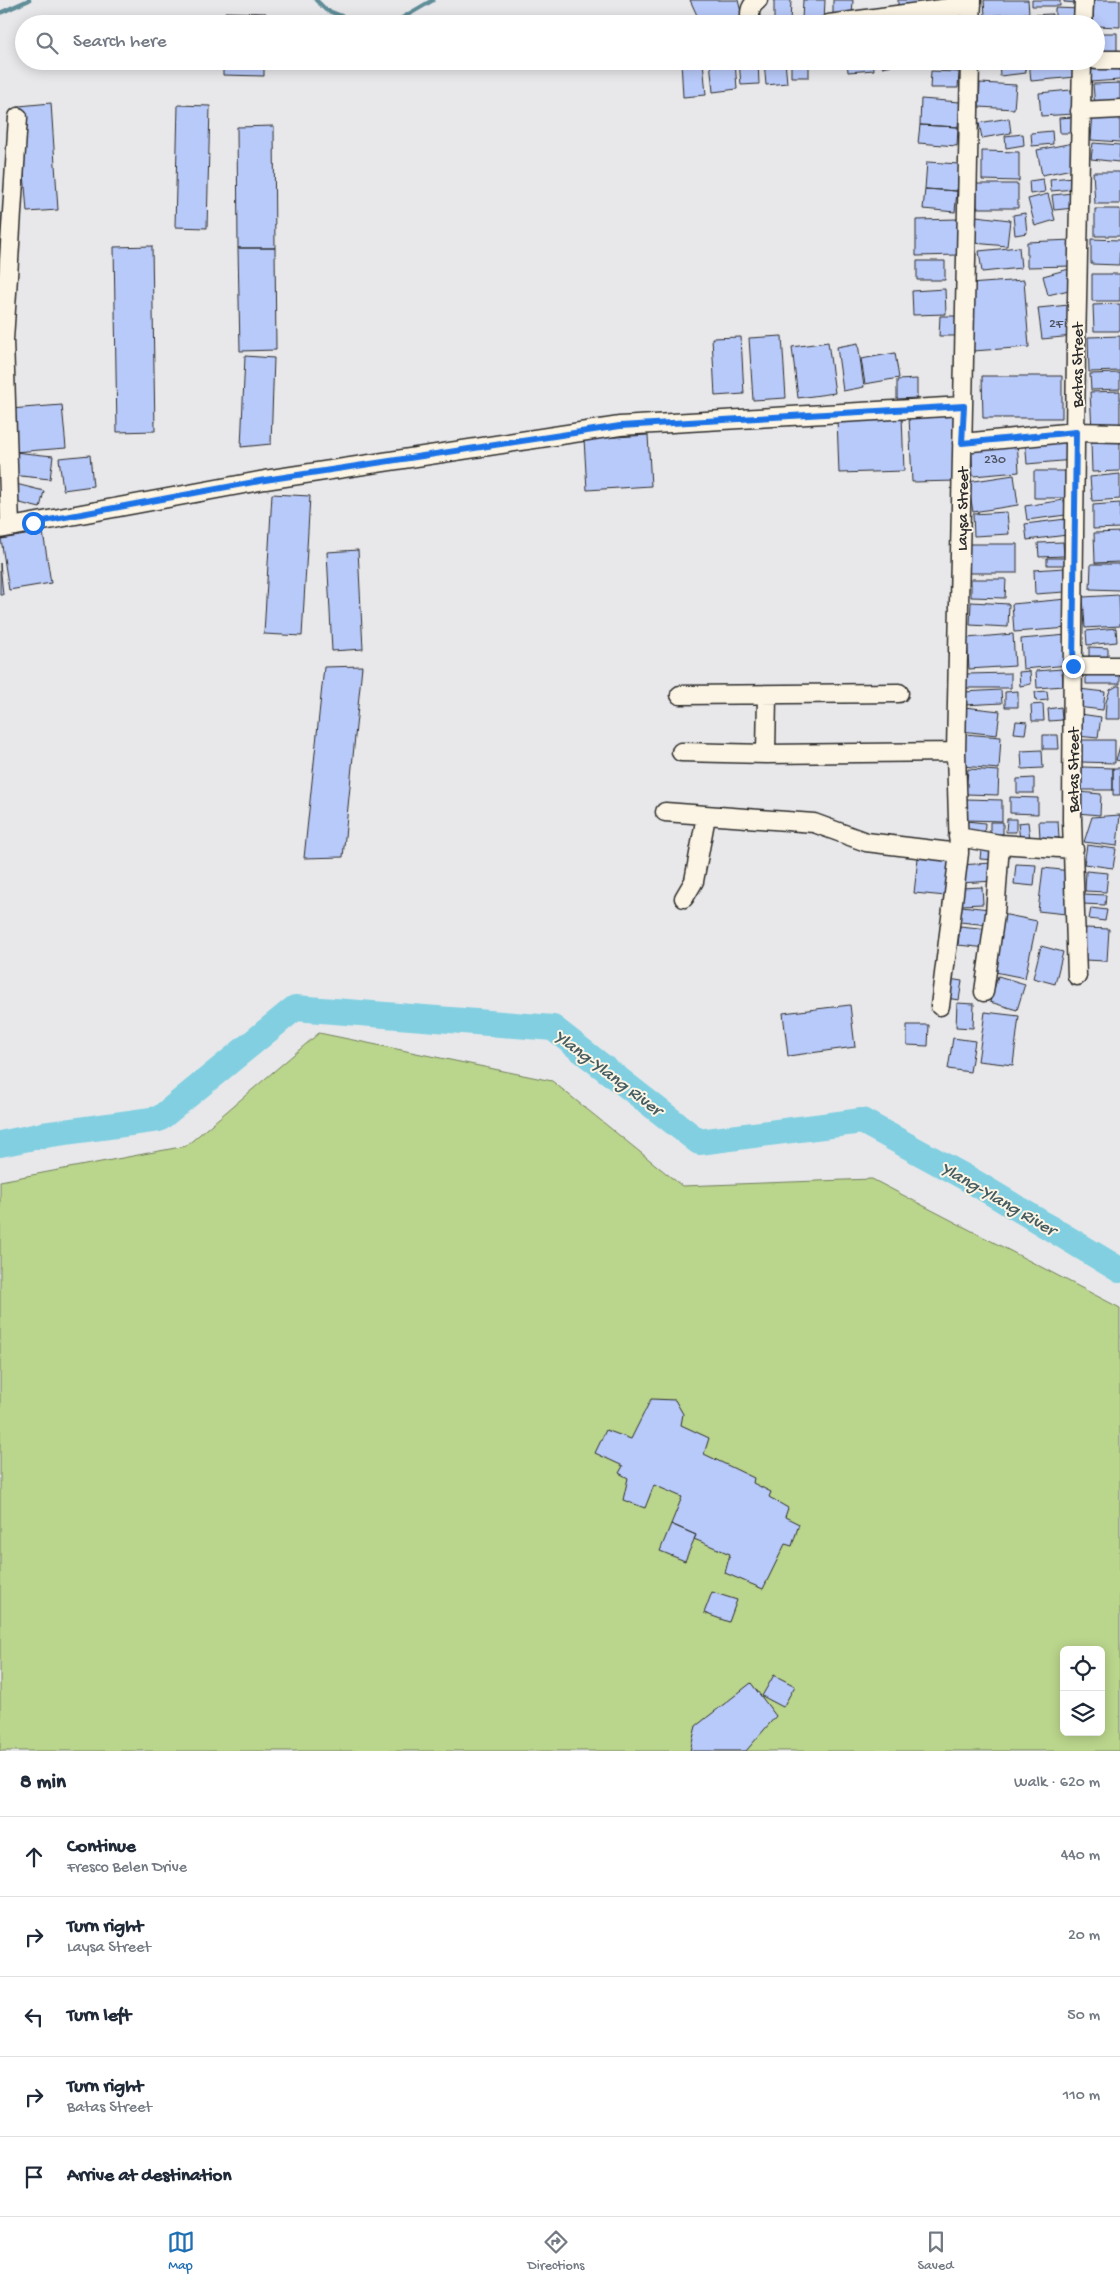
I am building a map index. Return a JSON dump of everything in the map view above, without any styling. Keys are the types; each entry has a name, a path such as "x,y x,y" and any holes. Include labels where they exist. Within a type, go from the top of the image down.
{"street":[{"path":"750,15 749,12 753,4 758,0"},
{"path":"1083,15 1084,0"},
{"path":"890,15 972,3"},
{"path":"1105,60 1120,60"},
{"name":"Laysa Street","path":"940,1006 958,845 956,752 970,70"},
{"name":"Batas Street","path":"1077,976 1072,820 1076,348 1082,70"},
{"path":"1080,111 1120,109"},
{"path":"18,117 4,340 5,528 265,480 620,426 964,406"},
{"path":"962,443 1076,432 1120,433"},
{"path":"1073,666 1120,666"},
{"path":"680,695 899,693"},
{"path":"766,754 767,695"},
{"path":"681,752 766,754 956,752"},
{"path":"666,812 814,823 866,842 958,845 1000,844 1074,849"},
{"path":"684,898 694,881 706,816"},
{"path":"984,992 995,914 1000,844"}],"green space":[{"path":"319,1033 552,1081 682,1186 872,1179 1120,1308 1120,1751 0,1751 0,1181 186,1146"}],"building":[{"path":"690,0 738,0 742,15 697,15"},
{"path":"774,0 791,0 790,15 774,15"},
{"path":"803,0 825,0 824,15 802,15"},
{"path":"833,0 853,0 852,15 833,15"},
{"path":"898,0 924,0 924,5 898,5"},
{"path":"984,0 1028,0 1029,13 985,15"},
{"path":"1032,0 1060,0 1060,6 1032,6"},
{"path":"1064,0 1076,0 1076,3 1064,2"},
{"path":"1094,0 1120,0 1120,27 1105,26 1105,15 1093,15"},
{"path":"1055,8 1080,9 1080,15 1055,15"},
{"path":"225,12 266,13 266,15 225,15"},
{"path":"1105,33 1117,33 1117,55 1105,55"},
{"path":"1120,62 1120,80 1090,82 1089,70 1105,70 1105,63"},
{"path":"223,70 264,70 264,76 223,75"},
{"path":"682,70 704,70 706,95 683,97"},
{"path":"711,70 736,70 737,89 713,92"},
{"path":"740,70 758,70 759,84 741,85"},
{"path":"765,70 786,70 787,83 766,85"},
{"path":"791,70 809,70 809,77 791,77"},
{"path":"848,70 874,70 848,72"},
{"path":"1000,70 1026,70 1026,73 1000,76"},
{"path":"1030,70 1076,70 1076,77 1031,81"},
{"path":"931,71 959,72 958,88 930,88"},
{"path":"980,83 1016,85 1014,109 979,107"},
{"path":"1120,83 1120,106 1095,108 1093,84"},
{"path":"1071,90 1073,114 1041,116 1039,93"},
{"path":"921,99 960,102 958,127 920,125"},
{"path":"51,103 58,210 27,212 19,106"},
{"path":"178,105 210,106 207,228 175,227"},
{"path":"1093,112 1120,113 1120,142 1091,140"},
{"path":"1073,117 1074,133 1060,133 1059,118"},
{"path":"1009,118 1011,133 982,138 979,123"},
{"path":"920,125 958,127 957,146 918,143"},
{"path":"274,126 275,248 238,248 237,127"},
{"path":"1052,131 1053,144 1032,146 1031,133"},
{"path":"1023,134 1024,145 1006,148 1005,136"},
{"path":"1073,143 1077,168 1042,175 1037,150"},
{"path":"1093,143 1120,145 1119,162 1091,159"},
{"path":"982,151 1019,152 1019,181 982,180"},
{"path":"927,162 959,164 957,191 925,189"},
{"path":"1093,172 1120,172 1120,204 1095,204"},
{"path":"1074,177 1075,189 1051,191 1050,179"},
{"path":"1043,179 1045,192 1030,194 1029,181"},
{"path":"977,184 1018,184 1018,208 977,208"},
{"path":"925,189 957,191 955,212 923,209"},
{"path":"1073,193 1074,208 1054,210 1052,195"},
{"path":"1048,194 1055,220 1035,226 1028,199"},
{"path":"1095,209 1120,209 1120,236 1095,236"},
{"path":"0,213 10,214 0,299"},
{"path":"1025,213 1027,233 1015,235 1013,215"},
{"path":"976,216 1010,220 1007,246 973,243"},
{"path":"958,219 959,255 916,256 916,220"},
{"path":"1091,239 1120,240 1119,265 1091,264"},
{"path":"1072,240 1073,266 1027,267 1027,242"},
{"path":"152,246 155,431 117,432 114,247"},
{"path":"1019,247 1021,268 982,272 979,251"},
{"path":"238,248 275,248 276,350 240,351"},
{"path":"917,261 945,261 945,280 917,280"},
{"path":"1069,269 1073,289 1048,295 1043,276"},
{"path":"1092,274 1120,274 1120,301 1092,301"},
{"path":"1024,280 1029,347 973,351 969,284"},
{"path":"945,289 946,314 913,315 912,291"},
{"path":"1120,304 1120,331 1094,331 1093,305"},
{"path":"1069,305 1073,336 1042,339 1038,308"},
{"path":"940,316 958,316 957,336 939,336"},
{"path":"782,336 786,398 753,400 749,338"},
{"path":"1120,336 1120,371 1089,372 1088,337"},
{"path":"741,337 744,394 715,396 712,338"},
{"path":"828,342 835,393 798,398 792,347"},
{"path":"858,343 864,387 843,391 837,347"},
{"path":"895,353 899,378 865,384 861,359"},
{"path":"245,356 274,358 271,444 241,447"},
{"path":"1120,373 1120,389 1091,390 1090,374"},
{"path":"982,376 1062,376 1062,418 983,418"},
{"path":"917,379 917,398 897,399 897,380"},
{"path":"1120,391 1120,429 1092,430 1090,392"},
{"path":"62,405 66,448 14,452 10,409"},
{"path":"955,414 958,481 912,482 909,416"},
{"path":"902,416 904,471 839,473 837,418"},
{"path":"1071,434 1073,460 1027,464 1025,437"},
{"path":"648,435 651,486 587,490 584,439"},
{"path":"1017,439 1019,472 973,476 971,443"},
{"path":"1120,441 1120,471 1092,472 1091,442"},
{"path":"14,452 53,456 50,479 11,475"},
{"path":"90,455 93,486 63,490 59,458"},
{"path":"1034,471 1068,471 1068,498 1034,498"},
{"path":"1120,474 1120,499 1092,501 1090,477"},
{"path":"1014,475 1018,505 973,512 968,482"},
{"path":"16,484 44,491 40,508 12,501"},
{"path":"272,494 310,496 302,636 264,634"},
{"path":"1064,500 1066,515 1027,520 1025,506"},
{"path":"1120,503 1120,528 1093,529 1093,505"},
{"path":"1007,512 1009,534 974,536 973,514"},
{"path":"1066,519 1067,535 1027,540 1025,524"},
{"path":"43,532 51,583 9,590 1,539"},
{"path":"1120,532 1120,562 1095,563 1094,533"},
{"path":"1063,542 1064,556 1039,557 1038,543"},
{"path":"969,544 1017,544 1017,573 968,573"},
{"path":"358,550 363,649 332,651 327,552"},
{"path":"1047,558 1070,558 1070,565 1047,565"},
{"path":"0,563 3,595 0,595"},
{"path":"1091,564 1120,564 1120,590 1090,589"},
{"path":"1064,568 1065,592 1035,594 1034,570"},
{"path":"971,579 1006,579 1005,598 971,597"},
{"path":"1119,595 1120,626 1085,628 1083,597"},
{"path":"1067,599 1069,628 1014,632 1012,604"},
{"path":"971,602 1009,604 1008,627 970,625"},
{"path":"1116,628 1117,642 1087,645 1086,631"},
{"path":"1013,634 1015,666 969,669 967,638"},
{"path":"1067,635 1069,665 1023,669 1021,639"},
{"path":"1089,647 1108,648 1108,664 1089,663"},
{"path":"362,666 343,857 304,858 324,667"},
{"path":"1086,668 1120,668 1120,684 1086,684"},
{"path":"1062,669 1063,686 1037,688 1036,671"},
{"path":"1030,671 1031,684 1020,686 1019,672"},
{"path":"1011,673 1011,688 966,688 966,674"},
{"path":"1120,686 1120,719 1105,719 1106,702 1110,690"},
{"path":"1079,689 1105,692 1103,710 1077,707"},
{"path":"1001,690 1002,703 964,705 963,692"},
{"path":"1018,691 1018,707 1005,707 1005,692"},
{"path":"1047,691 1048,700 1036,701 1035,692"},
{"path":"1043,704 1044,721 1032,721 1031,705"},
{"path":"964,707 1000,711 997,735 961,731"},
{"path":"1061,707 1062,720 1049,721 1048,709"},
{"path":"1080,714 1101,717 1098,738 1077,736"},
{"path":"1016,721 1027,722 1025,734 1014,733"},
{"path":"964,734 1001,737 999,769 961,766"},
{"path":"1043,735 1058,735 1059,749 1043,749"},
{"path":"1081,740 1115,740 1115,763 1081,762"},
{"path":"1120,746 1120,761 1116,760"},
{"path":"1042,750 1043,768 1022,769 1021,751"},
{"path":"1082,767 1113,768 1113,790 1081,790"},
{"path":"1113,768 1120,768 1120,795 1113,795"},
{"path":"968,769 999,771 998,795 966,794"},
{"path":"1034,778 1034,793 1017,793 1017,779"},
{"path":"1079,792 1101,794 1100,815 1077,813"},
{"path":"1010,797 1038,798 1038,814 1010,813"},
{"path":"965,799 1002,800 1002,821 965,820"},
{"path":"1120,815 1117,846 1084,842 1092,817"},
{"path":"1007,819 1016,819 1016,832 1006,832"},
{"path":"966,821 985,823 984,838 965,836"},
{"path":"1039,821 1058,821 1059,838 1040,838"},
{"path":"990,822 1003,822 1003,834 990,834"},
{"path":"1028,822 1030,839 1020,840 1018,823"},
{"path":"1087,845 1116,849 1113,868 1084,864"},
{"path":"981,850 997,851 997,860 980,859"},
{"path":"918,858 949,861 946,896 914,893"},
{"path":"993,863 994,881 960,883 959,865"},
{"path":"1016,864 1036,865 1034,886 1014,884"},
{"path":"1043,868 1071,871 1066,914 1038,911"},
{"path":"1086,871 1108,873 1106,892 1085,891"},
{"path":"982,887 983,904 961,905 960,888"},
{"path":"1083,894 1106,895 1105,905 1082,904"},
{"path":"961,906 990,909 989,925 960,922"},
{"path":"1091,908 1107,910 1105,921 1089,919"},
{"path":"1002,914 1037,921 1025,978 990,971"},
{"path":"960,926 989,929 987,948 958,945"},
{"path":"1086,928 1109,929 1107,961 1084,960"},
{"path":"1041,946 1063,952 1055,984 1033,978"},
{"path":"998,976 1025,984 1017,1010 990,1002"},
{"path":"949,979 962,981 959,1000 946,998"},
{"path":"957,1003 974,1004 973,1028 956,1027"},
{"path":"850,1005 855,1047 788,1056 783,1013"},
{"path":"985,1012 1019,1016 1013,1065 978,1061"},
{"path":"907,1025 929,1025 928,1046 907,1045"},
{"path":"953,1038 975,1041 970,1072 948,1069"},
{"path":"651,1399 675,1400 683,1414 681,1425 709,1438 704,1454 754,1478 753,1483 771,1492 769,1497 788,1508 785,1517 799,1524 792,1546 785,1544 763,1589 725,1573 730,1554 694,1539 696,1535 671,1524 682,1497 654,1485 645,1508 623,1500 628,1478 619,1473 623,1466 595,1453 606,1430 631,1439"},
{"path":"671,1524 696,1535 685,1561 660,1551"},
{"path":"712,1592 737,1600 729,1622 704,1613"},
{"path":"774,1675 795,1686 783,1707 762,1696"},
{"path":"751,1683 776,1716 746,1751 690,1751 696,1726"}],"waterway":[{"path":"0,13 29,0"},
{"path":"316,0 326,10 339,15"},
{"path":"407,15 433,0"},
{"name":"Ylang-Ylang River","path":"0,1144 43,1135 159,1119 295,1008 553,1028 699,1142 862,1121 972,1181 1120,1270"}],"route":[{"path":"33,523 265,480 620,426 964,406 962,443 1076,432 1073,666"}]}
